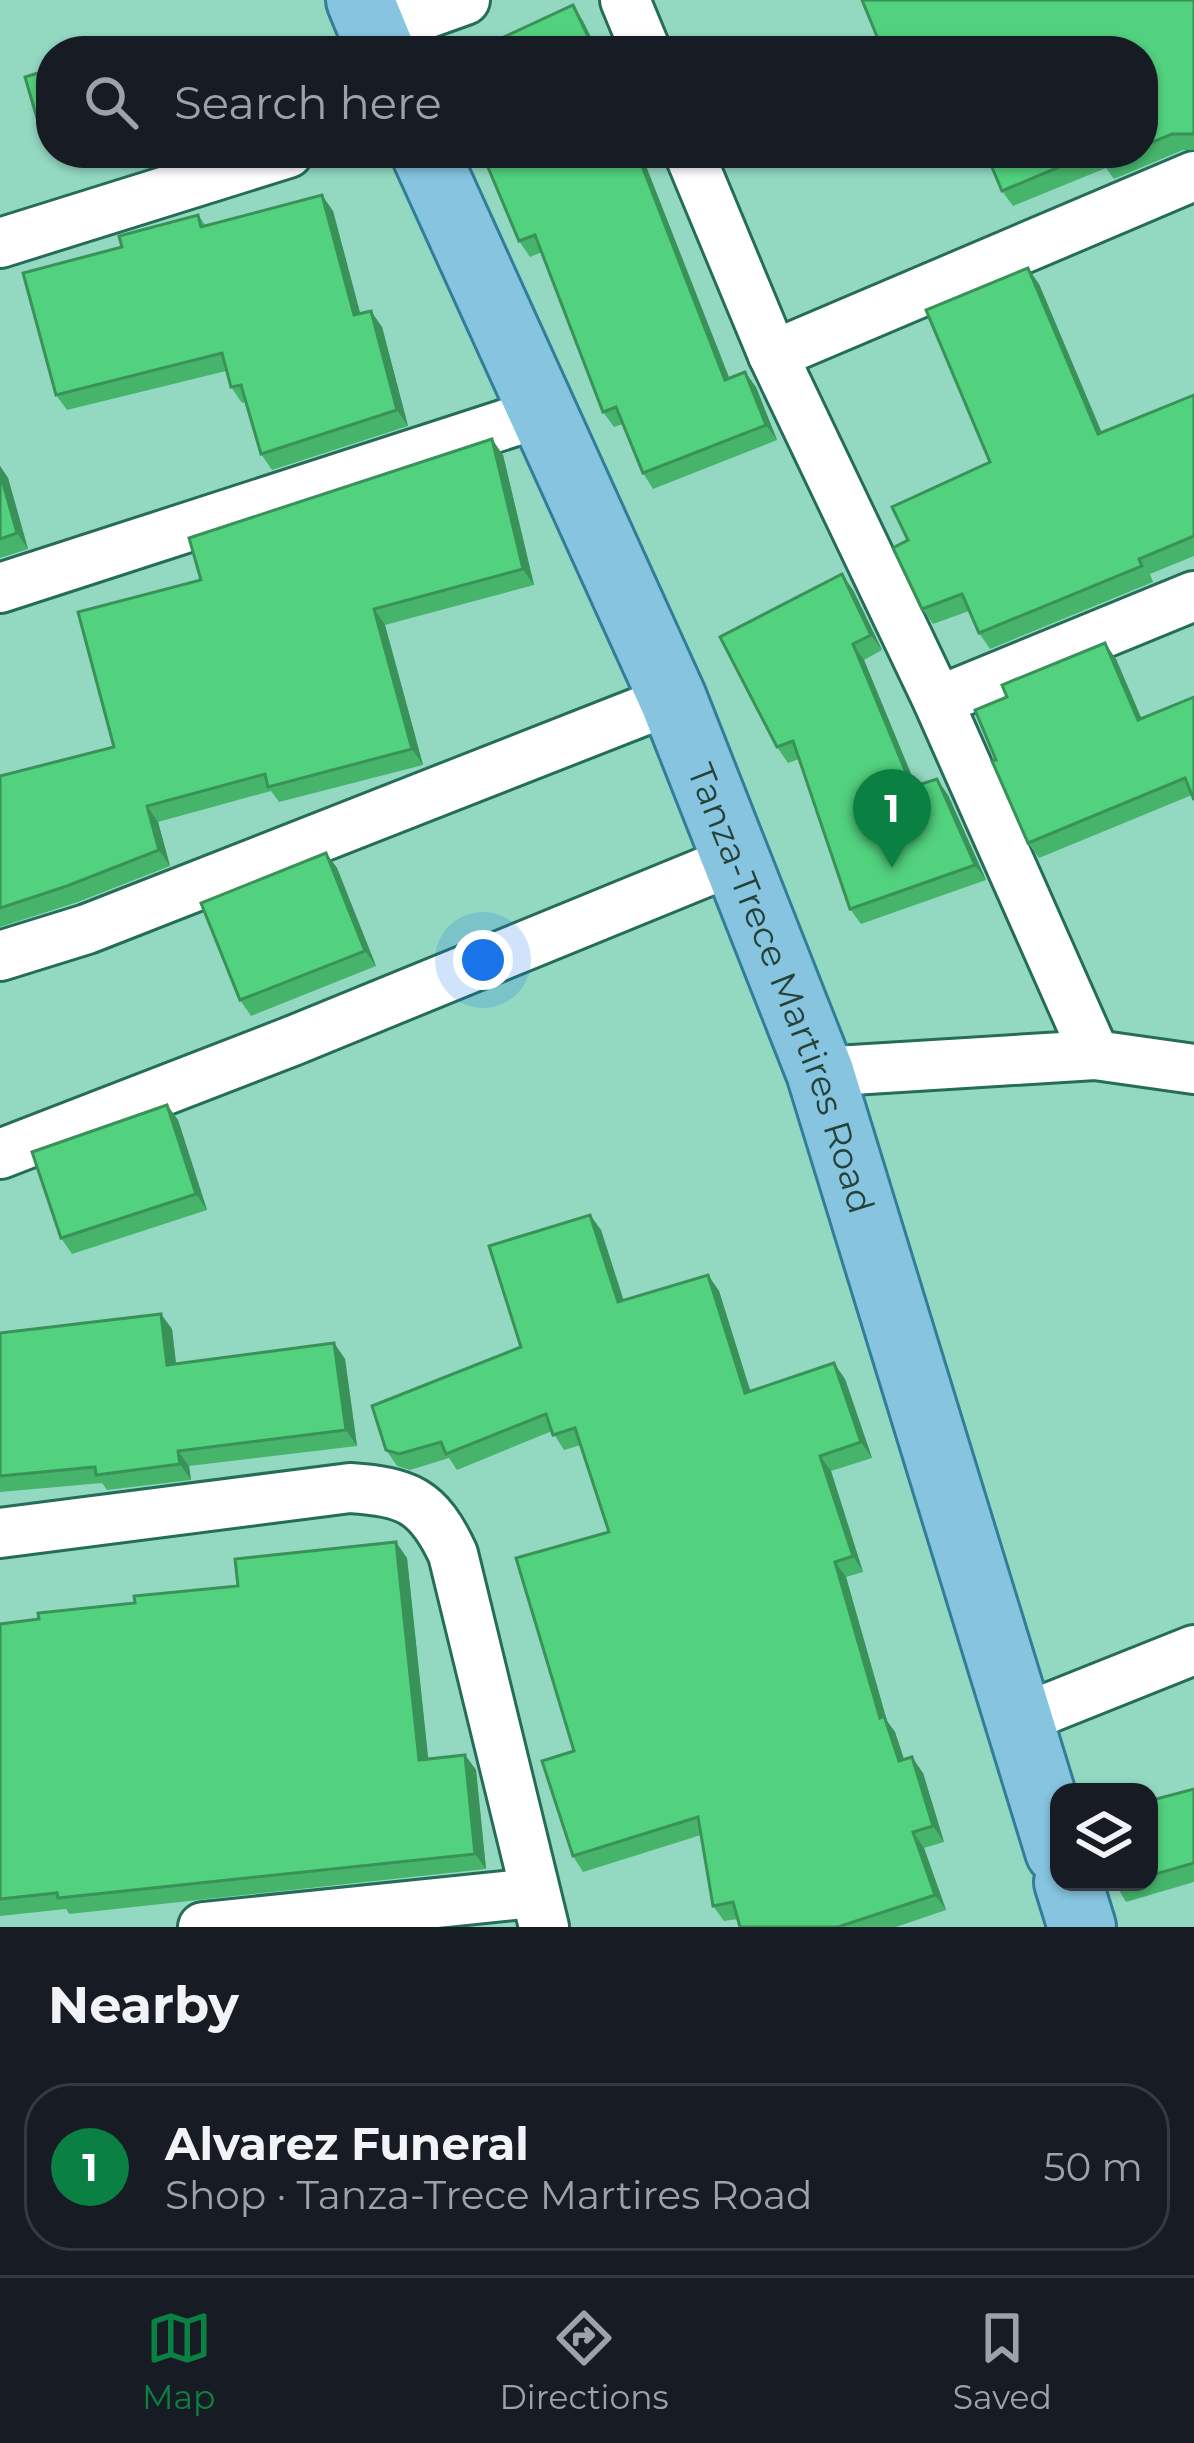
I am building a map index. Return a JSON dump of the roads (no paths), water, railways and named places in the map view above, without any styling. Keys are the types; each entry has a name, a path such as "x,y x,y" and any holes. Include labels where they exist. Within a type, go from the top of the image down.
{"main road":[{"name":"Tanza-Trece Martires Road","path":"432,168 673,699 820,1072 1050,1822"},
{"path":"1072,1891 1082,1927"}],"street":[{"path":"372,28 465,0"},
{"path":"625,0 640,36"},
{"path":"0,243 240,168"},
{"path":"695,168 773,355 938,700 1095,1055"},
{"path":"773,355 1194,176"},
{"path":"0,588 543,412"},
{"path":"938,700 1194,596"},
{"path":"0,956 87,929 673,699"},
{"path":"0,1154 292,1041 737,859"},
{"path":"820,1072 1095,1055 1194,1069"},
{"path":"0,1533 350,1488 395,1492 421,1505 440,1526 453,1554 539,1910 203,1927"},
{"path":"1019,1720 1194,1649"}],"place":[{"name":"Alvarez Funeral","path":"892,868"}]}
